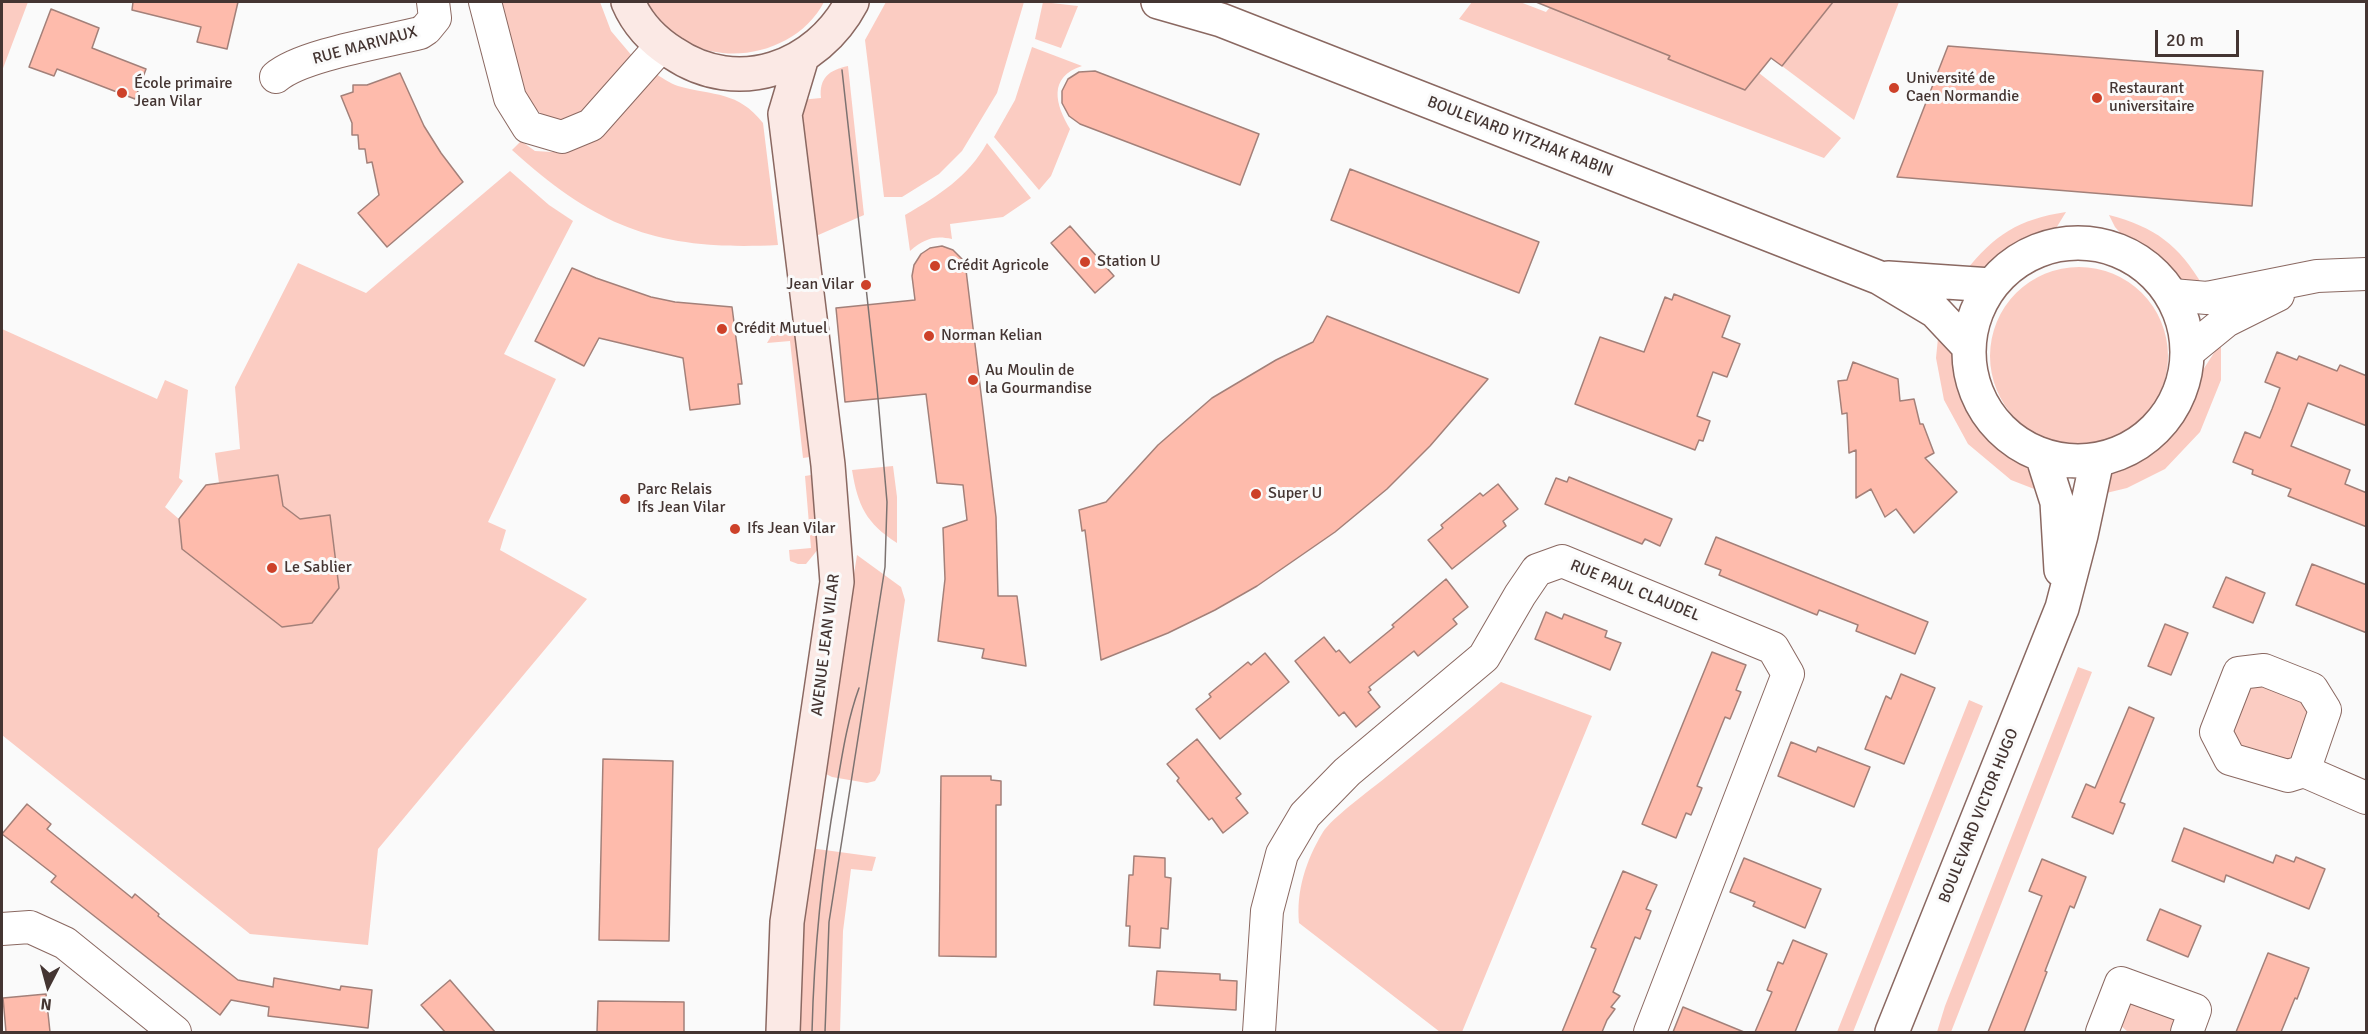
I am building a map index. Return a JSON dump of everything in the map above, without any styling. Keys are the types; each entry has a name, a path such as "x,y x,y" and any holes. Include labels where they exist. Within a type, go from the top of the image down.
{"main road":[{"path":"628,2 644,28 661,46 682,60 705,69 729,74 754,73 779,68 802,57 827,38 852,2"},
{"name":"AVENUE JEAN VILAR","path":"783,1032 787,922 837,582 828,465 785,114 802,57"},
{"path":"729,74 785,114"}],"street":[{"name":"RUE MARIVAUX","path":"276,77 285,69 306,61 420,33 435,18 433,2"},
{"path":"485,2 510,98 528,127 562,137 591,125 661,46"},
{"name":"BOULEVARD YITZHAK RABIN","path":"1158,2 1225,10 1880,278 1935,311 1968,346"},
{"path":"2072,242 2096,243 2119,250 2140,261 2158,276 2172,295 2181,313 2186,332 2188,352 2185,377 2176,401 2162,422 2144,440 2121,452 2097,460 2069,461 2042,455 2023,447 2007,435 1993,421 1982,404 1969,366 1968,346 1971,324 1979,304 1991,285 2007,268 2027,254 2049,246 2072,242"},
{"path":"2172,295 2207,298 2317,276 2367,274"},
{"path":"2188,352 2226,321 2317,276"},
{"name":"BOULEVARD YITZHAK RABIN","path":"1880,278 1991,285"},
{"name":"BOULEVARD VICTOR HUGO","path":"2042,455 2057,502 2062,608"},
{"name":"BOULEVARD VICTOR HUGO","path":"1894,1029 2062,608 2097,460"},
{"name":"RUE PAUL CLAUDEL","path":"1259,1032 1267,911 1282,854 1305,815 1347,772 1484,657 1537,570 1562,561 1773,648 1788,674 1650,1032"},
{"path":"2304,771 2367,798"},
{"path":"2,929 30,927 65,943 175,1032"},
{"path":"2102,1032 2121,982 2195,1010 2187,1032"}],"shaded area":[{"path":"2,2 28,2 2,71"},
{"path":"501,2 600,2 611,31 633,57 611,85 584,111 570,118 556,120 541,113 527,97"},
{"path":"646,2 824,2 814,18 784,41 767,48 729,53 711,51 685,41 666,26"},
{"path":"886,2 1024,2 997,93 962,151 939,174 902,197 884,197 865,40"},
{"path":"1043,2 1078,6 1061,48 1035,39"},
{"path":"1472,2 1520,2 1546,12 1554,2 1592,2 1578,20 1641,44 1654,29 1677,47 1668,59 1745,90 1759,73 1841,138 1824,158 1459,19"},
{"path":"1833,2 1899,2 1854,120 1782,66"},
{"path":"1032,47 1082,66 1071,71 1059,84 1058,101 1070,129 1051,176 1039,190 994,137 1015,100"},
{"path":"848,66 864,215 816,236 800,100 821,98 822,85 827,76 835,70"},
{"path":"653,72 678,86 735,100 754,113 763,123 778,245 699,244 634,229 574,199 512,150 521,141 535,151 552,152 576,148"},
{"path":"987,143 1031,198 1003,217 950,224 952,239 930,239 910,251 905,215 951,185 971,166"},
{"path":"510,171 549,205 573,221 504,354 556,379 488,522 506,530 500,550 587,599 378,849 368,945 250,934 2,735 2,329 157,399 165,380 188,390 179,478 183,481 165,507 179,519 182,549 312,623 339,588 330,515 300,519 282,505 278,475 219,483 215,453 240,449 235,387 298,263 366,293"},
{"path":"2066,212 2055,230 2019,247 1999,264 1978,271 1965,272 1986,248 2009,231 2034,219"},
{"path":"2109,215 2140,225 2164,240 2185,259 2203,286 2182,283 2152,255 2129,243 2115,227"},
{"path":"2079,267 2096,268 2113,273 2142,293 2162,322 2167,339 2167,373 2162,390 2142,419 2113,439 2096,444 2079,445 2062,444 2045,439 2016,419 1996,390 1991,373 1990,356 1991,339 1996,322 2016,293 2045,273 2062,268"},
{"path":"790,319 796,325 810,457 803,458 790,341 767,343 780,321"},
{"path":"1939,328 1954,345 1968,404 1990,437 2022,460 2042,492 2011,480 1968,444 1944,400 1936,358"},
{"path":"2221,342 2221,380 2200,432 2165,469 2127,488 2098,495 2110,475 2163,444 2187,414 2199,376"},
{"path":"893,466 897,497 897,543 886,536 865,512 857,494 852,470"},
{"path":"811,475 819,548 806,564 798,564 790,561 789,550 811,548 805,476"},
{"path":"857,555 901,587 905,600 880,773 875,781 867,783 832,777 826,774 823,768"},
{"path":"2078,667 2092,672 1951,1032 1937,1032 1945,1006"},
{"path":"1501,682 1592,716 1462,1032 1440,1032 1299,923 1299,899 1312,854 1323,832 1334,819"},
{"path":"2252,682 2298,692 2310,709 2300,751 2287,760 2237,749 2229,738"},
{"path":"1969,700 1983,706 1853,1032 1837,1032"},
{"path":"810,848 876,857 872,871 851,869 843,931 840,1032 799,1032 802,936"},
{"path":"2128,998 2173,1010 2180,1032 2128,1032 2120,1025"}],"building":[{"path":"133,2 238,2 227,49 197,42 201,27 132,10"},
{"path":"1536,2 1833,2 1782,66 1771,58 1745,90 1668,59 1670,56"},
{"path":"51,9 99,28 92,48 146,69 135,99 57,69 54,76 29,67"},
{"path":"1948,46 2263,71 2252,206 1897,177"},
{"path":"1095,71 1259,134 1240,185 1080,124 1069,116 1062,103 1062,91 1068,79 1079,72"},
{"path":"400,73 424,126 463,182 387,247 358,213 379,195 372,162 367,163 365,149 359,149 358,135 352,135 352,123 341,96 353,92 353,85 367,85"},
{"path":"1350,169 1539,242 1519,293 1331,220"},
{"name":"Station U","path":"1070,226 1114,276 1095,293 1051,243"},
{"path":"942,246 953,250 962,259 966,270 996,517 998,596 1017,596 1026,666 982,658 984,649 938,641 945,579 943,528 967,520 963,485 937,483 926,394 845,402 836,308 915,300 912,276 914,265 921,254 930,248"},
{"path":"572,268 651,297 675,302 732,307 742,384 738,384 740,404 690,410 683,358 599,338 584,366 535,341"},
{"path":"1674,294 1730,316 1722,337 1740,344 1727,377 1713,372 1697,416 1710,421 1703,441 1699,440 1695,450 1575,404 1600,337 1644,352 1665,297 1672,300"},
{"path":"1327,316 1488,379 1430,446 1387,489 1335,532 1257,586 1215,610 1168,633 1101,660 1085,530 1082,531 1079,510 1106,502 1158,445 1212,398 1276,360 1313,342"},
{"path":"2277,352 2297,360 2299,356 2337,371 2340,365 2367,376 2367,426 2308,403 2291,446 2350,470 2345,484 2367,493 2367,527 2288,496 2291,489 2252,474 2253,470 2233,462 2245,432 2260,438 2272,409 2280,388 2265,382"},
{"path":"1853,362 1898,379 1900,401 1914,399 1920,424 1923,424 1934,453 1925,458 1957,492 1914,533 1896,509 1885,517 1871,489 1856,498 1856,450 1849,453 1847,413 1842,414 1838,381 1847,380"},
{"name":"Le Sablier","path":"278,475 283,506 300,519 330,515 339,588 312,623 282,627 182,549 179,519 206,485"},
{"path":"1569,477 1672,519 1660,546 1645,539 1642,544 1545,504 1556,478 1567,482"},
{"path":"1498,484 1518,509 1503,521 1506,526 1452,569 1428,540 1443,528 1441,525 1480,493 1483,496"},
{"path":"1716,537 1928,622 1915,654 1856,631 1858,625 1819,610 1817,615 1719,575 1721,570 1705,564"},
{"path":"2312,564 2367,585 2367,633 2296,605"},
{"path":"2226,577 2265,593 2253,623 2213,607"},
{"path":"1446,579 1468,607 1453,619 1457,624 1418,656 1414,651 1369,687 1371,690 1368,692 1380,707 1356,727 1344,712 1339,716 1295,661 1324,637 1336,652 1339,650 1350,663 1394,627 1392,625"},
{"path":"1546,612 1562,619 1564,614 1607,631 1605,637 1621,643 1610,670 1535,639"},
{"path":"2165,624 2188,633 2171,675 2148,666"},
{"path":"1712,652 1746,665 1736,690 1741,692 1730,719 1725,717 1697,786 1702,788 1691,815 1686,813 1676,838 1642,824"},
{"path":"1265,653 1289,682 1220,739 1196,709 1211,697 1209,694 1248,662 1251,665"},
{"path":"1901,674 1935,688 1904,764 1865,749 1886,696 1891,699"},
{"path":"2129,707 2154,718 2120,802 2125,804 2113,834 2072,817 2086,784 2095,788"},
{"path":"1197,739 1241,794 1236,798 1248,813 1223,833 1212,818 1209,820 1177,781 1179,778 1167,764"},
{"path":"1791,742 1816,752 1818,747 1870,767 1854,807 1778,776"},
{"path":"603,759 673,761 669,941 599,940"},
{"path":"941,776 991,776 991,780 1001,781 1001,805 996,805 996,957 939,956"},
{"path":"27,804 51,824 47,829 132,898 135,894 159,914 158,916 238,980 273,987 274,978 340,990 341,986 372,990 368,1028 268,1016 269,1007 231,1000 220,1015 51,882 56,876 2,834"},
{"path":"2184,828 2273,863 2276,855 2294,862 2296,857 2325,869 2309,909 2226,875 2224,882 2172,861"},
{"path":"1134,856 1165,858 1165,877 1171,878 1168,929 1161,928 1160,948 1129,946 1130,926 1126,926 1129,875 1133,875"},
{"path":"1744,858 1821,889 1805,928 1753,906 1755,902 1730,892"},
{"path":"2042,859 2086,877 2074,908 2070,906 2024,1032 1988,1032 2042,896 2029,891"},
{"path":"1623,871 1657,885 1646,909 1651,911 1640,939 1635,937 1613,992 1620,996 1611,1007 1615,1009 1602,1032 1562,1032 1596,949 1591,947"},
{"path":"2160,909 2201,926 2188,957 2147,940"},
{"path":"1793,940 1827,954 1795,1032 1755,1032 1772,992 1767,990 1778,962 1783,964"},
{"path":"2268,953 2309,968 2297,999 2295,998 2281,1032 2236,1032"},
{"path":"1157,971 1220,974 1220,980 1237,981 1236,1010 1154,1005"},
{"path":"450,980 495,1032 445,1032 421,1005"},
{"path":"46,994 50,1032 6,1032 3,998"},
{"path":"598,1001 684,1002 684,1032 597,1032"},
{"path":"1683,1007 1744,1032 1673,1032"}],"tram line":[{"path":"825,1032 829,922 885,567 887,502 877,387 842,70"},
{"path":"812,1032 817,941 831,821 845,739 859,688"}],"place":[{"name":"Université de Caen Normandie","path":"1894,88"},
{"name":"École primaire Jean Vilar","path":"122,93"},
{"name":"Restaurant universitaire","path":"2097,98"},
{"name":"Station U","path":"1085,262"},
{"name":"Crédit Agricole","path":"935,266"},
{"name":"Jean Vilar","path":"866,285"},
{"name":"Crédit Mutuel","path":"722,329"},
{"name":"Norman Kelian","path":"929,336"},
{"name":"Au Moulin de la Gourmandise","path":"973,380"},
{"name":"Super U","path":"1256,494"},
{"name":"Parc Relais Ifs Jean Vilar","path":"625,499"},
{"name":"Ifs Jean Vilar","path":"735,529"},
{"name":"Le Sablier","path":"272,568"}]}
